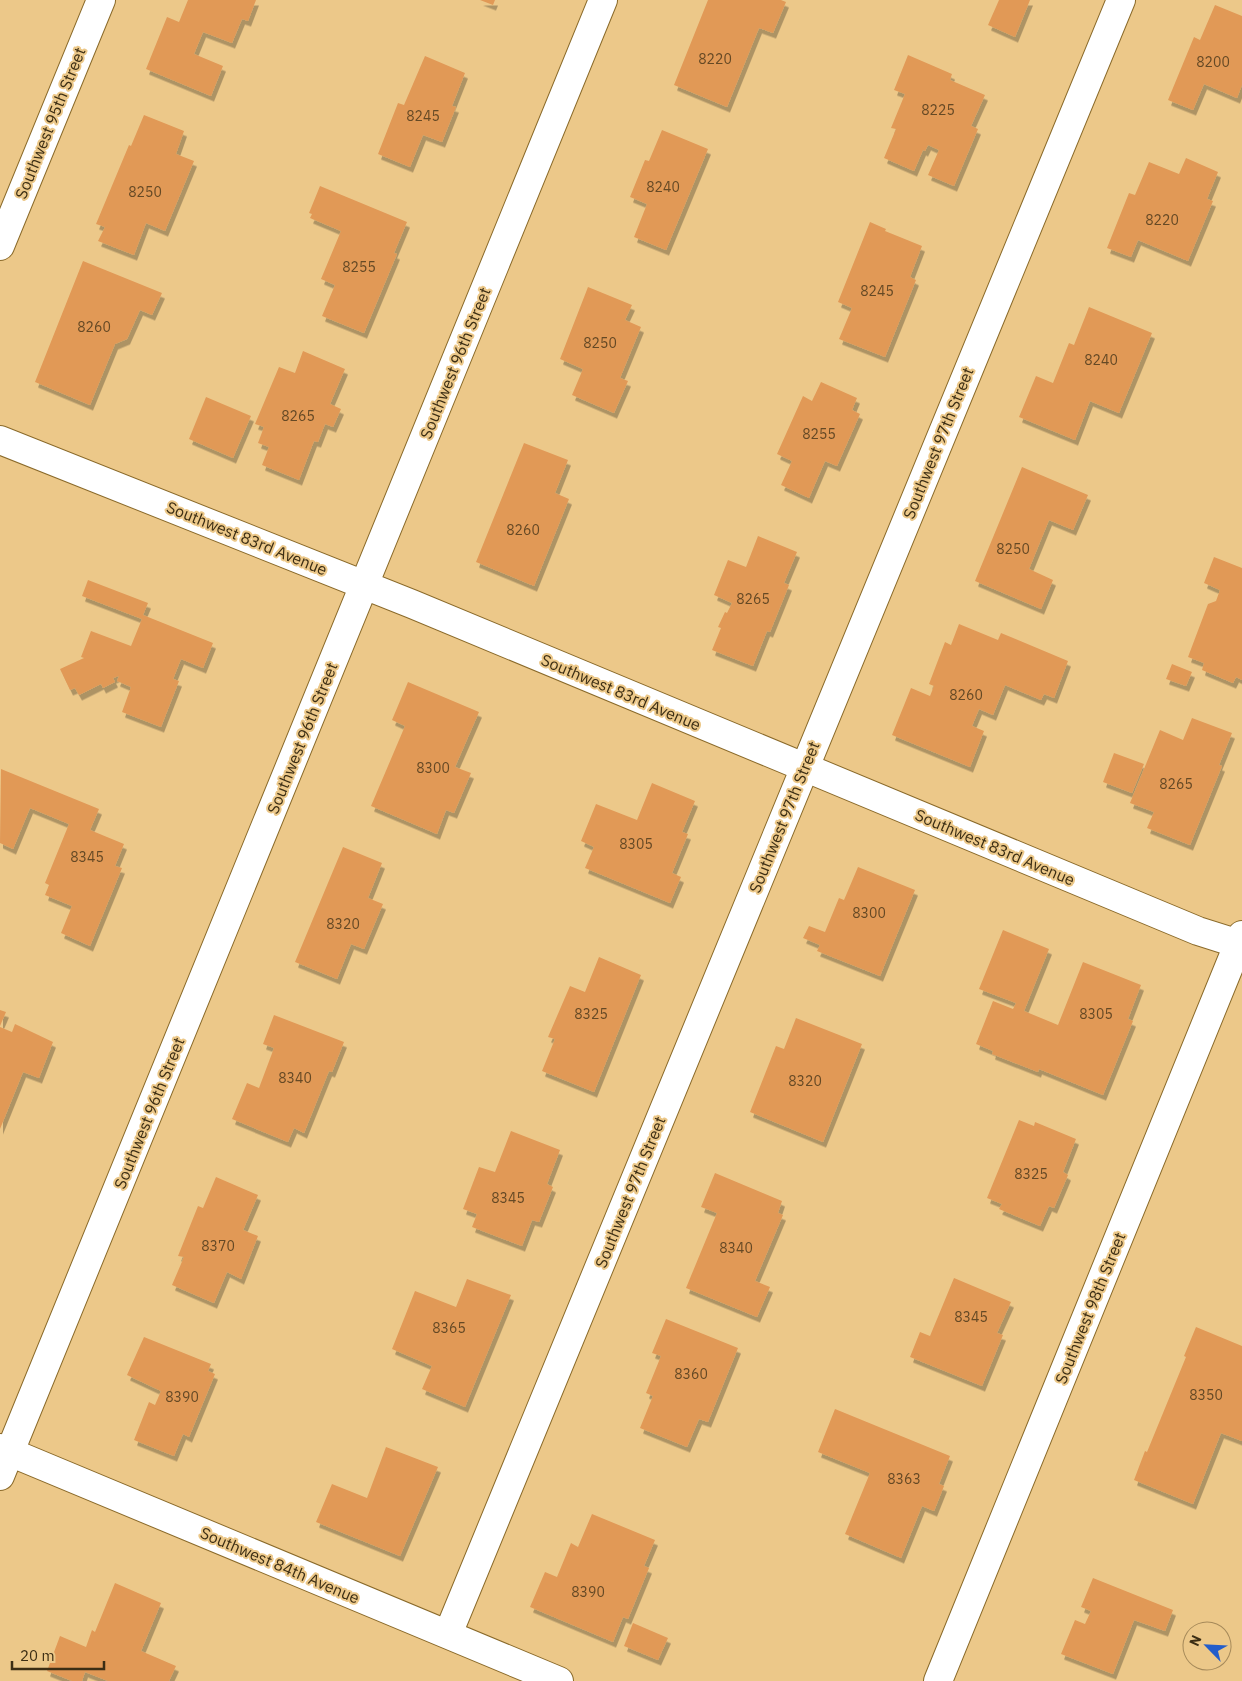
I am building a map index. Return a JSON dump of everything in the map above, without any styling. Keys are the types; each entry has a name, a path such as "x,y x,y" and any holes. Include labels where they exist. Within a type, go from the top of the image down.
{"street":[{"name":"Southwest 95th Street","path":"0,246 101,0"},
{"name":"Southwest 96th Street","path":"3,1459 365,585 602,0"},
{"name":"Southwest 97th Street","path":"448,1634 1120,0"},
{"name":"Southwest 83rd Avenue","path":"0,440 365,585 1198,931 1241,941"},
{"name":"Southwest 98th Street","path":"938,1681 1241,941"},
{"name":"Southwest 84th Avenue","path":"3,1459 448,1634 559,1681"}],"building":[{"path":"188,0 256,0 248,21 242,19 232,43 203,32 194,54 223,66 211,96 146,69 167,17 179,22"},
{"path":"480,0 495,0 493,5"},
{"path":"708,0 781,0 786,2 773,33 759,28 727,107 674,85"},
{"path":"999,0 1030,0 1015,37 988,25"},
{"path":"1215,5 1242,16 1242,85 1237,98 1204,84 1193,110 1168,100 1194,37 1200,40"},
{"path":"908,55 952,74 950,80 985,95 971,126 978,129 954,186 928,175 939,150 928,145 925,151 923,150 914,171 884,158 896,129 891,128 905,94 894,90"},
{"path":"425,56 465,73 452,106 456,107 442,142 423,135 410,167 378,154 398,103 404,105"},
{"path":"144,115 184,131 176,154 194,161 165,231 146,223 134,255 98,241 105,227 96,224 129,145 131,146"},
{"path":"662,130 708,149 666,250 634,237 647,204 630,197 645,160 649,161"},
{"path":"1186,158 1218,172 1207,199 1213,201 1188,261 1138,240 1131,257 1107,248 1129,193 1135,195 1149,162 1179,174"},
{"path":"320,186 407,222 394,253 397,254 364,333 322,316 335,285 321,279 341,231 310,218 312,214 309,213"},
{"path":"870,222 886,229 885,231 922,246 910,277 916,280 885,357 839,339 852,308 838,302"},
{"path":"83,261 162,293 152,315 140,310 127,339 115,344 90,405 35,382"},
{"path":"588,287 632,305 625,320 641,327 620,378 628,381 614,413 572,395 583,369 560,359"},
{"path":"1089,307 1152,333 1119,413 1090,401 1075,440 1019,417 1036,376 1053,383 1069,343 1074,345"},
{"path":"303,351 345,369 330,404 341,409 333,427 325,424 318,442 314,441 299,480 262,465 269,447 258,443 264,427 255,424 279,367 295,373"},
{"path":"821,382 857,398 852,410 860,414 837,466 825,461 809,498 781,485 792,461 777,454 803,396 812,401"},
{"path":"206,397 251,416 233,458 189,439"},
{"path":"524,443 568,460 555,493 569,499 534,586 476,562"},
{"path":"1022,467 1088,495 1073,530 1049,520 1029,569 1053,580 1041,609 975,581"},
{"path":"758,536 797,552 784,583 789,585 770,632 767,631 753,666 712,650 721,628 718,627 725,612 727,613 732,603 714,595 728,560 746,567"},
{"path":"1214,557 1242,568 1242,680 1236,677 1233,683 1202,670 1204,663 1188,657 1208,604 1216,601 1220,590 1204,583"},
{"path":"88,580 148,603 143,615 213,643 203,668 181,659 173,679 179,681 161,727 122,712 131,687 117,681 119,676 113,678 115,682 103,688 101,684 79,695 75,688 70,690 60,669 84,658 81,657 91,631 131,646 142,619 82,596"},
{"path":"959,624 998,640 1001,633 1068,661 1054,698 1044,694 1041,700 1005,685 993,715 979,709 972,726 984,731 970,767 892,735 911,688 930,696 934,686 929,684 945,642 951,645"},
{"path":"1172,664 1192,672 1186,686 1166,679"},
{"path":"408,682 479,712 455,767 471,773 454,813 446,810 437,834 371,806 405,726 392,720"},
{"path":"1192,718 1232,733 1219,765 1222,766 1190,845 1147,828 1154,812 1130,803 1160,730 1183,740"},
{"path":"1114,753 1144,764 1132,793 1103,782"},
{"path":"1,769 99,809 90,830 124,844 115,866 122,868 90,946 61,933 72,906 45,895 49,885 45,883 69,824 30,808 13,849 0,843"},
{"path":"652,783 695,801 682,832 688,834 672,873 681,877 670,903 585,868 594,847 581,841 596,804 637,820"},
{"path":"343,847 382,863 368,898 383,904 364,949 351,944 337,979 295,962"},
{"path":"858,867 915,890 880,976 817,951 820,945 803,938 809,926 825,932 839,898 844,900"},
{"path":"1003,930 1049,949 1024,1011 1058,1025 1083,962 1141,985 1128,1019 1133,1021 1103,1095 1039,1069 1038,1072 992,1054 993,1051 976,1044 993,1001 1013,1009 1016,1003 979,989"},
{"path":"599,957 641,975 594,1092 542,1071 555,1039 548,1037 570,986 585,992"},
{"path":"0,1010 6,1012 0,1026"},
{"path":"274,1015 344,1042 332,1072 329,1071 304,1133 294,1128 288,1142 232,1119 247,1083 259,1088 274,1048 263,1044"},
{"path":"796,1018 862,1044 823,1142 750,1112 776,1046 784,1049"},
{"path":"15,1024 53,1042 39,1078 23,1072 0,1129 0,1027 12,1032"},
{"path":"1019,1120 1034,1126 1035,1122 1076,1139 1063,1172 1068,1175 1054,1208 1049,1206 1040,1226 999,1209 1002,1204 987,1198"},
{"path":"511,1131 560,1150 547,1184 553,1187 539,1222 532,1220 522,1246 472,1227 477,1214 463,1209 479,1167 495,1172"},
{"path":"715,1173 782,1201 778,1213 783,1215 755,1281 770,1287 757,1317 686,1288 717,1213 701,1207"},
{"path":"216,1177 258,1195 243,1230 258,1236 241,1279 227,1272 214,1303 172,1285 184,1257 178,1256 198,1206 203,1208"},
{"path":"954,1278 1011,1302 997,1333 1003,1335 982,1386 910,1357 920,1332 930,1336"},
{"path":"467,1279 511,1295 465,1407 422,1389 432,1366 392,1349 415,1291 456,1307"},
{"path":"666,1319 738,1348 708,1422 699,1419 687,1447 640,1428 653,1396 646,1393 661,1356 652,1353"},
{"path":"1196,1327 1242,1346 1242,1441 1221,1433 1193,1504 1134,1480 1186,1357 1184,1356"},
{"path":"144,1337 211,1364 208,1371 215,1374 189,1437 183,1434 174,1456 134,1440 149,1402 155,1405 161,1391 127,1375"},
{"path":"835,1409 950,1456 939,1484 944,1486 934,1511 922,1506 901,1558 845,1534 870,1473 818,1452"},
{"path":"386,1447 438,1467 400,1556 316,1522 332,1484 367,1498"},
{"path":"592,1514 655,1540 644,1566 649,1568 628,1619 623,1617 613,1642 530,1607 545,1572 557,1577 571,1543 578,1547"},
{"path":"1093,1578 1173,1610 1165,1631 1134,1620 1113,1674 1061,1654 1075,1620 1085,1624 1091,1611 1081,1607"},
{"path":"115,1583 161,1603 141,1651 176,1666 169,1681 108,1681 85,1672 82,1681 72,1681 47,1671 60,1636 86,1647 92,1630 95,1632"},
{"path":"633,1623 668,1638 658,1660 624,1646"}]}
